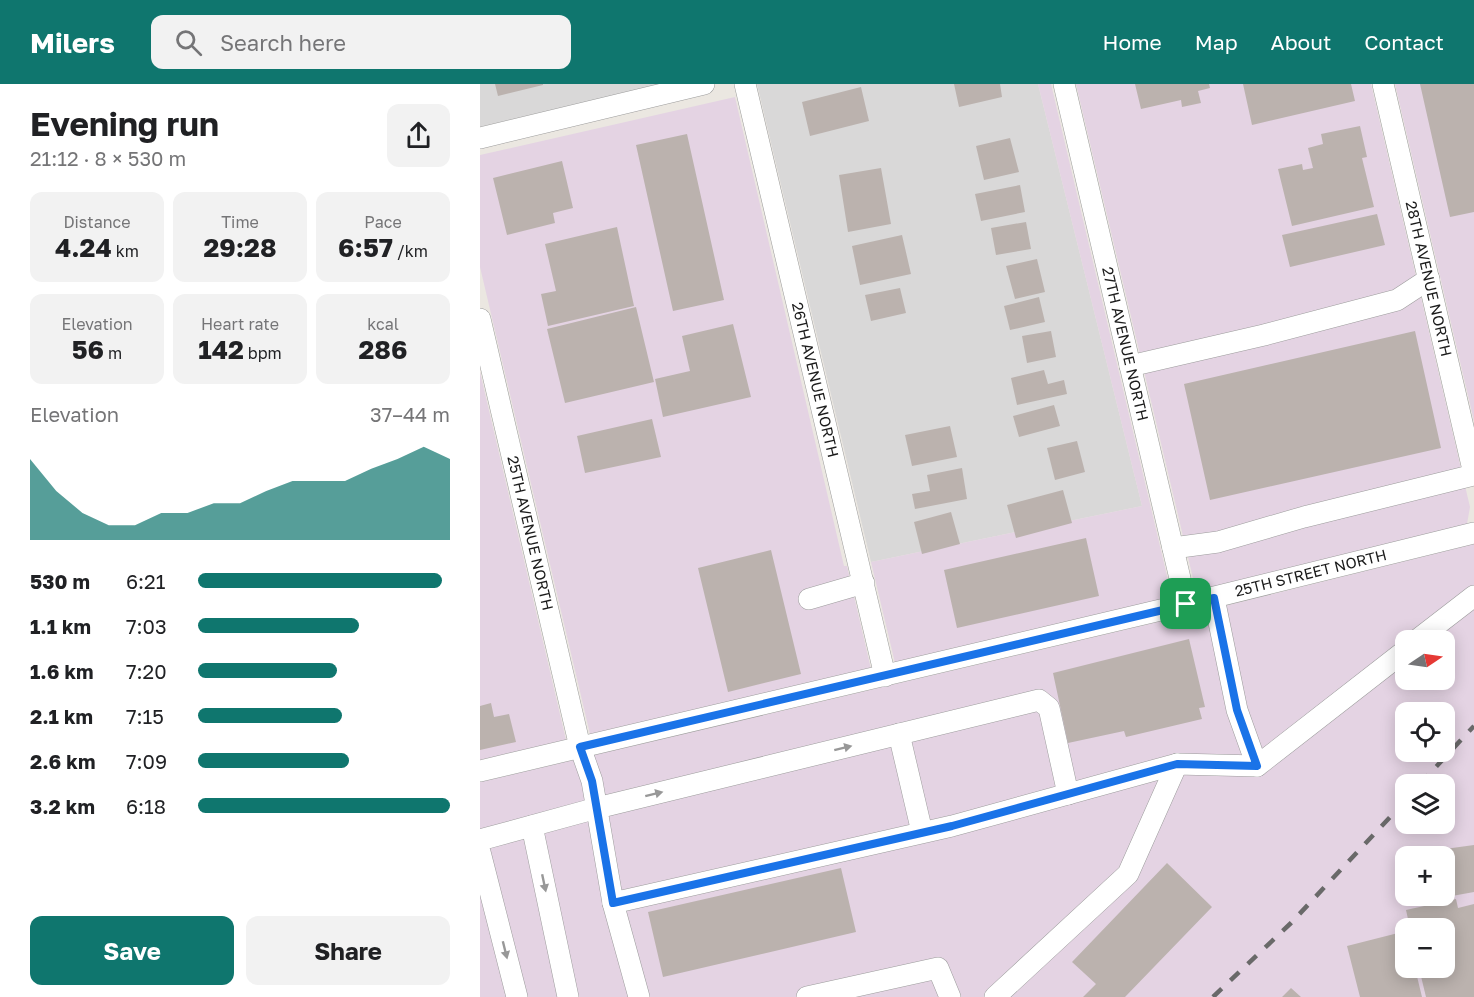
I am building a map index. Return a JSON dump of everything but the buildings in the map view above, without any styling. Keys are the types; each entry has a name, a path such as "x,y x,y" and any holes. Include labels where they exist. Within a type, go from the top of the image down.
{"street":[{"path":"480,138 704,84"},
{"name":"26TH AVENUE NORTH","path":"745,84 885,676"},
{"name":"27TH AVENUE NORTH","path":"1064,84 1186,604"},
{"name":"28TH AVENUE NORTH","path":"1383,84 1474,474"},
{"path":"1130,366 1264,335 1397,300 1429,279"},
{"name":"25TH AVENUE NORTH","path":"480,320 580,747 592,781 613,903 639,997"},
{"path":"1173,548 1218,542 1304,517 1474,474"},
{"name":"25TH STREET NORTH","path":"480,771 1214,598 1474,534"},
{"path":"809,599 864,583"},
{"path":"1430,630 1474,596"},
{"path":"1214,598 1237,710 1257,766"},
{"path":"613,903 922,832 1177,764 1257,766 1395,659"},
{"path":"480,840 597,808 1039,700 1049,708 1068,794"},
{"path":"899,734 922,832"},
{"path":"994,997 1128,874 1177,764"},
{"path":"532,826 568,997"},
{"path":"480,852 517,997"},
{"path":"807,997 938,968 950,997"}],"shaded area":[{"path":"480,84 660,84 480,127"},
{"path":"757,84 1038,84 1142,506 871,562"},
{"path":"1038,84 1051,84 1172,597 895,663 871,562 1142,506"},
{"path":"1076,84 1371,84 1470,507 1467,524 1196,591"},
{"path":"1395,84 1474,84 1474,421"},
{"path":"735,97 844,566 847,566 871,669 590,734 480,267 480,155"},
{"path":"480,372 566,740 480,760"},
{"path":"1474,544 1474,997 480,997 480,782 1200,612"}],"railway":[{"path":"1429,774 1474,726"},
{"path":"1213,997 1291,923 1395,812"}],"route":[{"path":"1214,598 1237,710 1257,766 1177,764 952,826 613,903 592,781 580,747 1186,604 1214,598"}]}
